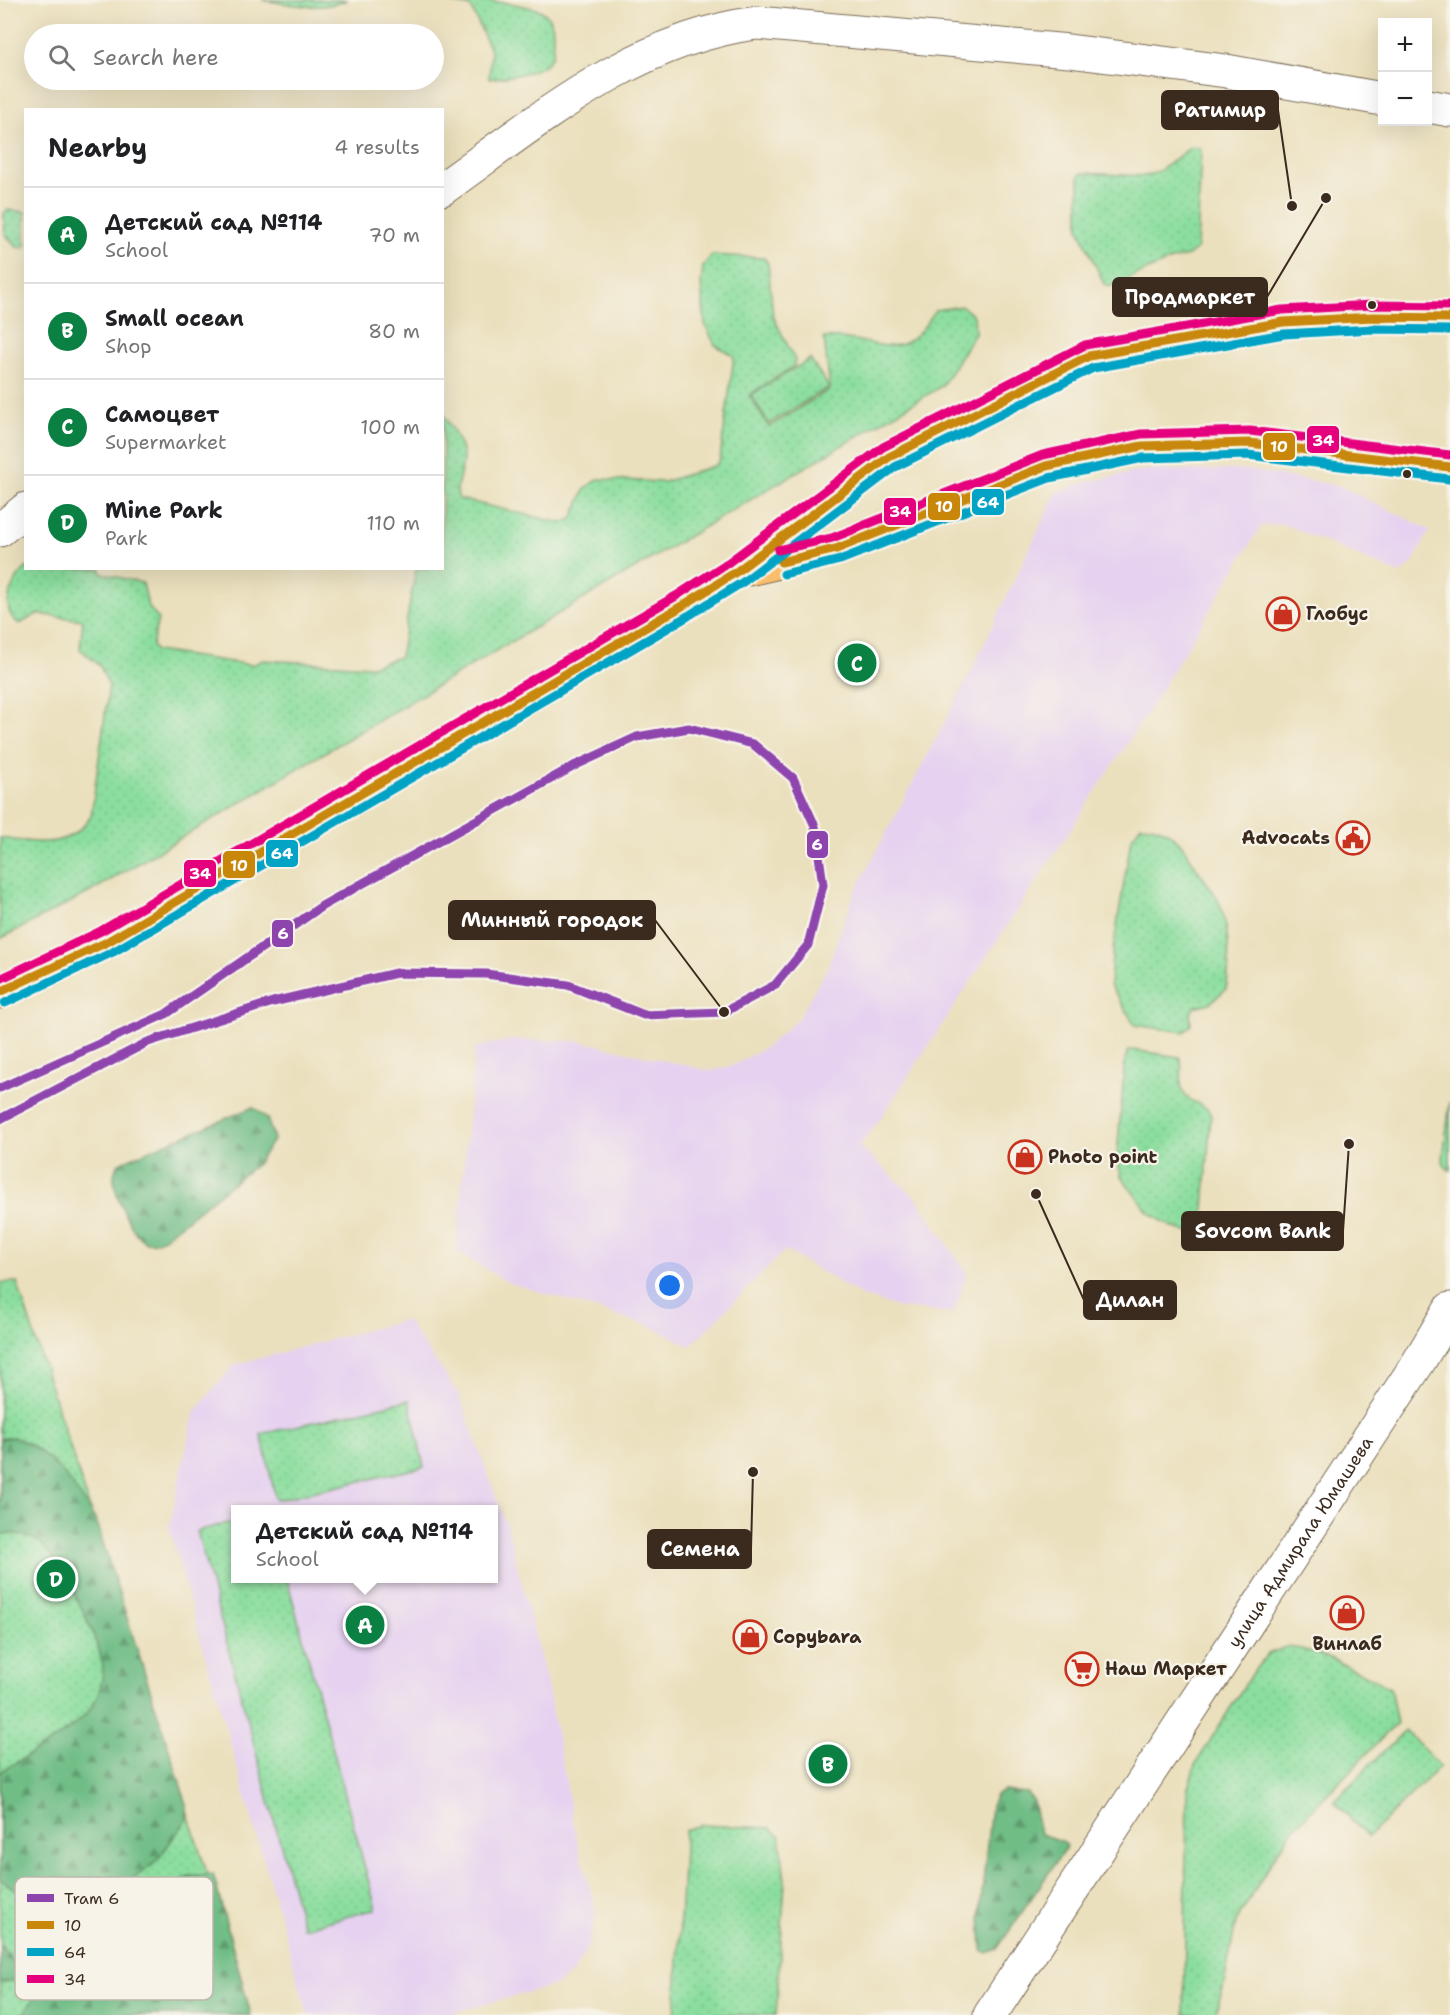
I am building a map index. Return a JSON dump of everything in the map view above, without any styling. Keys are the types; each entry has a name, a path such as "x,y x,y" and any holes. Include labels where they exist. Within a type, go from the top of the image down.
{"main road":[{"path":"0,992 106,942 735,572 889,458 1089,356 1282,322 1372,317 1450,318"},
{"path":"735,572 836,549 1046,466 1142,446 1249,444 1450,467"}],"street":[{"path":"444,188 568,98 609,75 692,36 726,27 757,23 1081,53 1226,71 1378,98"},
{"path":"1432,107 1450,110"},
{"path":"0,530 24,512"},
{"name":"улица Адмирала Юмашева","path":"990,2015 1412,1372 1450,1309"}],"shaded area":[{"path":"1146,470 1247,470 1340,486 1430,530 1412,564 1400,574 1284,524 1261,526 1149,710 880,1119 859,1146 916,1198 967,1273 954,1313 900,1308 862,1296 785,1250 690,1346 651,1326 507,1282 456,1251 475,1047 513,1040 579,1041 711,1071 734,1065 766,1047 798,1019 827,968 855,892 968,678 1056,493 1085,482"},
{"path":"406,1320 458,1393 507,1526 547,1684 577,1840 596,1912 589,1944 574,1972 556,1985 444,2015 308,2015 169,1528 194,1413 234,1365"}],"green space":[{"path":"262,0 347,0 337,4 316,6"},
{"path":"435,0 502,2 540,10 549,18 552,25 552,56 541,67 533,71 489,79 491,52 472,9 468,6"},
{"path":"1191,147 1201,149 1197,249 1188,256 1171,260 1109,287 1104,284 1079,229 1079,176 1082,173 1146,176 1159,171"},
{"path":"7,210 24,212 24,248 17,247 5,234 4,214"},
{"path":"712,255 764,258 768,263 773,316 795,360 794,366 749,395 769,427 830,389 824,338 842,338 886,346 898,345 910,340 922,329 935,310 962,306 974,316 975,333 942,386 90,892 0,939 0,838 50,842 72,835 91,816 109,686 100,666 80,649 83,620 37,614 20,624 14,619 8,606 9,598 15,582 24,570 101,570 101,573 143,583 148,606 158,619 152,646 156,651 252,665 263,660 371,666 400,657 416,570 444,570 444,415 462,450 462,467 457,489 459,499 562,523 572,519 585,489 598,479 664,482 716,465 720,459 734,356 715,345 705,324 701,284 703,266"},
{"path":"810,359 829,387 769,424 751,395"},
{"path":"1141,825 1168,832 1180,843 1215,894 1224,918 1229,955 1226,989 1210,1003 1194,1007 1190,1015 1191,1025 1184,1032 1135,1025 1110,985 1112,956 1131,839"},
{"path":"1128,1051 1179,1057 1182,1065 1181,1086 1184,1095 1211,1113 1203,1222 1200,1230 1191,1233 1174,1228 1149,1213 1121,1176 1117,1157 1125,1059"},
{"path":"1450,1101 1449,1170 1444,1165 1443,1159"},
{"path":"253,1107 267,1118 274,1139 257,1164 165,1237 152,1242 142,1239 126,1216 115,1188 115,1169 119,1163"},
{"path":"17,1282 208,1877 15,1877 15,2000 213,2000 213,1893 249,2015 0,2015 0,1283"},
{"path":"409,1400 424,1467 276,1500 261,1434"},
{"path":"13,1437 27,1443 51,1461 80,1495 96,1521 187,1805 187,1819 156,1862 136,1877 15,1877 15,1889 0,1879 0,1772 50,1742 85,1714 97,1697 103,1669 96,1641 79,1602 48,1551 31,1538 15,1534 0,1534 0,1439"},
{"path":"231,1522 231,1583 288,1583 376,1909 303,1928 197,1531"},
{"path":"1286,1647 1327,1657 1390,1688 1397,1723 1292,1830 1275,1856 1236,1922 1223,1989 1214,2015 1184,2015 1187,1791 1195,1765 1252,1673 1268,1654"},
{"path":"1405,1730 1440,1766 1368,1837 1334,1801"},
{"path":"1004,1791 1027,1793 1033,1801 1040,1834 1064,1842 1067,1846 997,1949 987,1953 982,1950 980,1912 991,1806 996,1795"},
{"path":"701,1825 771,1828 780,1836 785,1881 776,2015 675,2015 685,1830"},
{"path":"213,1874 251,2015 24,2015 32,2000 213,2000 213,1877 187,1877"},
{"path":"0,1945 14,1963 15,1978 13,1981 0,1982"}],"tram line":[{"name":"6","path":"0,1088 166,1014 322,906 576,765 637,737 689,728 753,744 793,778 815,826 823,885 808,945 775,985 724,1012 644,1015 568,985 486,974 396,973 273,1002 148,1042 0,1119"}],"transit line":[{"name":"34","path":"0,979 101,931 676,596 729,562 883,447 1085,345 1282,310 1372,305 1450,306"},
{"name":"10","path":"0,992 107,942 682,606 736,572 889,457 1089,356 1283,322 1373,317 1450,318"},
{"name":"64","path":"5,1003 113,952 688,616 743,582 895,467 1093,368 1284,334 1373,329 1450,330"},
{"name":"34","path":"778,550 832,538 1043,455 1141,434 1250,431 1450,455"},
{"name":"10","path":"781,562 836,549 1046,466 1142,446 1249,443 1450,467"},
{"name":"64","path":"784,574 840,560 1049,478 1143,458 1248,455 1449,479"}],"place":[{"name":"Продмаркет","path":"1326,198"},
{"name":"Ратимир","path":"1292,206"},
{"name":"Глобус","path":"1283,614"},
{"name":"Самоцвет","path":"857,663"},
{"name":"Advocats","path":"1353,838"},
{"name":"Минный городок","path":"724,1012"},
{"name":"Sovcom Bank","path":"1349,1144"},
{"name":"Photo point","path":"1025,1157"},
{"name":"Дилан","path":"1036,1194"},
{"name":"Семена","path":"753,1472"},
{"name":"Mine Park","path":"56,1579"},
{"name":"Винлаб","path":"1347,1613"},
{"name":"Детский сад №114","path":"365,1625"},
{"name":"Copybara","path":"750,1637"},
{"name":"Наш Маркет","path":"1082,1669"},
{"name":"Small ocean","path":"828,1764"}]}
